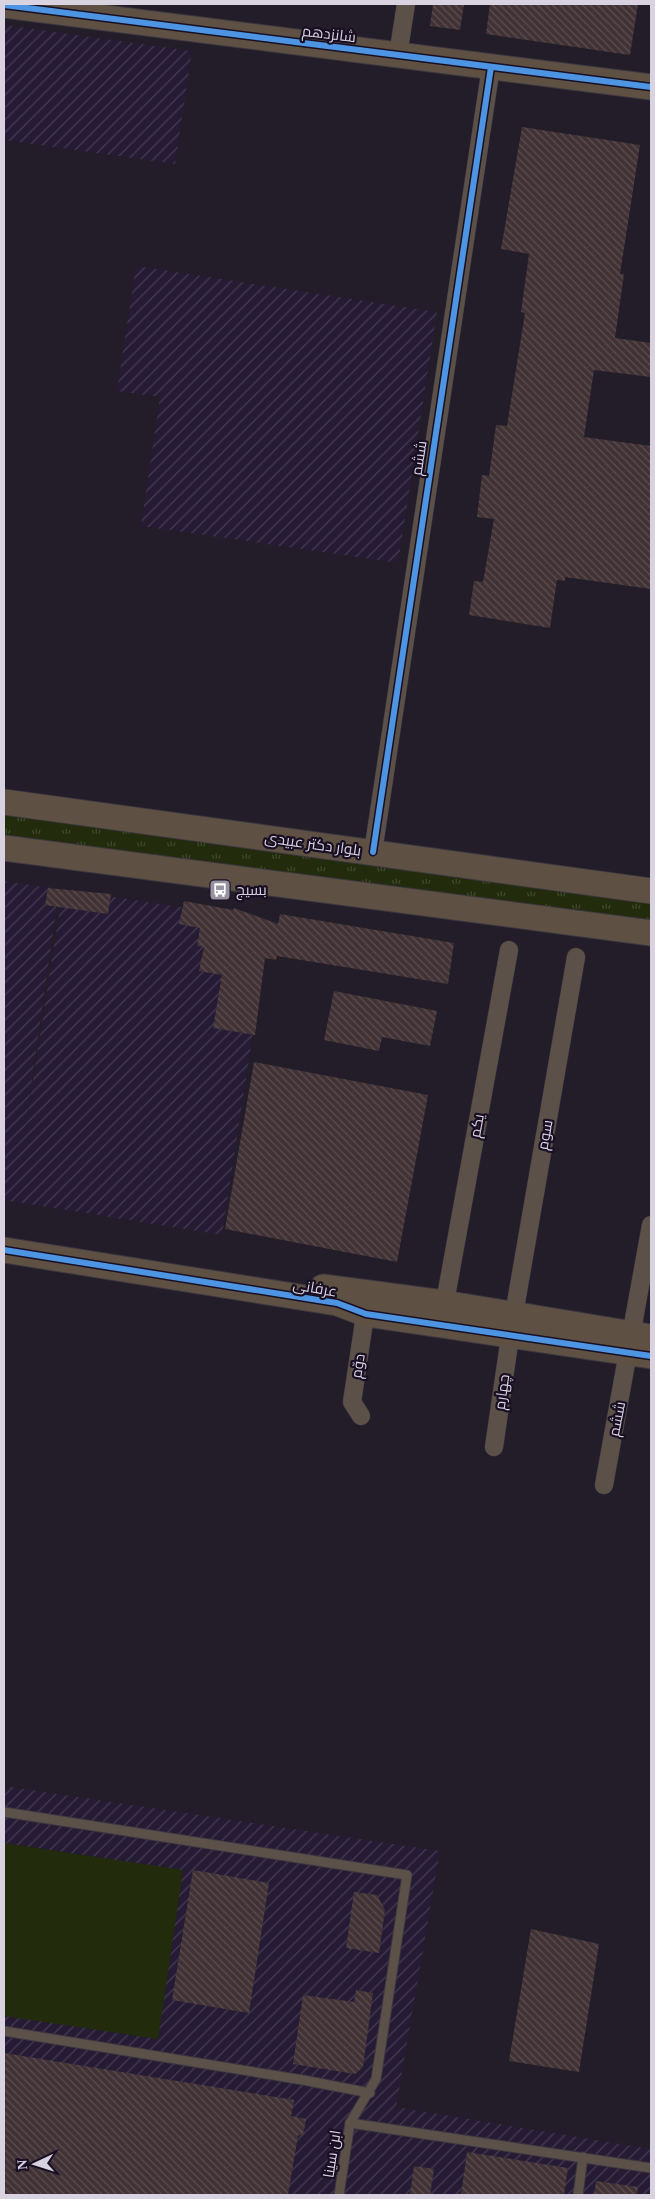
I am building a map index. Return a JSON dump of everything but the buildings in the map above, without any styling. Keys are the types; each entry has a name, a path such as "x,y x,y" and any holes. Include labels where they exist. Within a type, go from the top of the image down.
{"street":[{"path":"398,55 406,4"},
{"name":"شانزدهم","path":"4,5 651,87"},
{"name":"ششم","path":"373,852 491,67"},
{"name":"بلوار دکتر عبیدی","path":"4,802 651,890"},
{"path":"4,848 651,933"},
{"name":"یکم","path":"442,1314 509,950"},
{"name":"سوم","path":"512,1325 576,957"},
{"name":"ششم","path":"604,1485 641,1345 651,1225"},
{"name":"عرفانی","path":"4,1241 367,1304 641,1345"},
{"name":"عرفانی","path":"4,1250 337,1303 367,1304"},
{"name":"دوّم","path":"361,1416 352,1402 367,1304"},
{"name":"چهارم","path":"494,1447 512,1325"}],"lane":[{"name":"ابن سینا","path":"4,1812 407,1875 376,2079 370,2093 350,2122 339,2195"},
{"path":"4,2031 303,2080 370,2093"},
{"path":"350,2122 651,2168"},
{"path":"578,2195 583,2157"}],"shaded area":[{"path":"4,25 192,51 175,164 4,140"},
{"path":"136,266 437,312 398,563 141,526 160,397 117,391"},
{"path":"4,881 59,889 23,1144 63,889 270,921 222,1235 4,1200"},
{"path":"4,1786 440,1851 396,2107 651,2149 651,2195 4,2195"}],"green space":[{"path":"4,813 651,899 651,924 4,837"},
{"path":"4,1843 183,1870 158,2039 4,2016"}],"cycle path":[{"path":"4,5 651,87"},
{"path":"373,852 491,67"},
{"path":"4,1250 337,1303 366,1314 651,1356"}],"place":[{"name":"بسیج","path":"220,890"}]}
